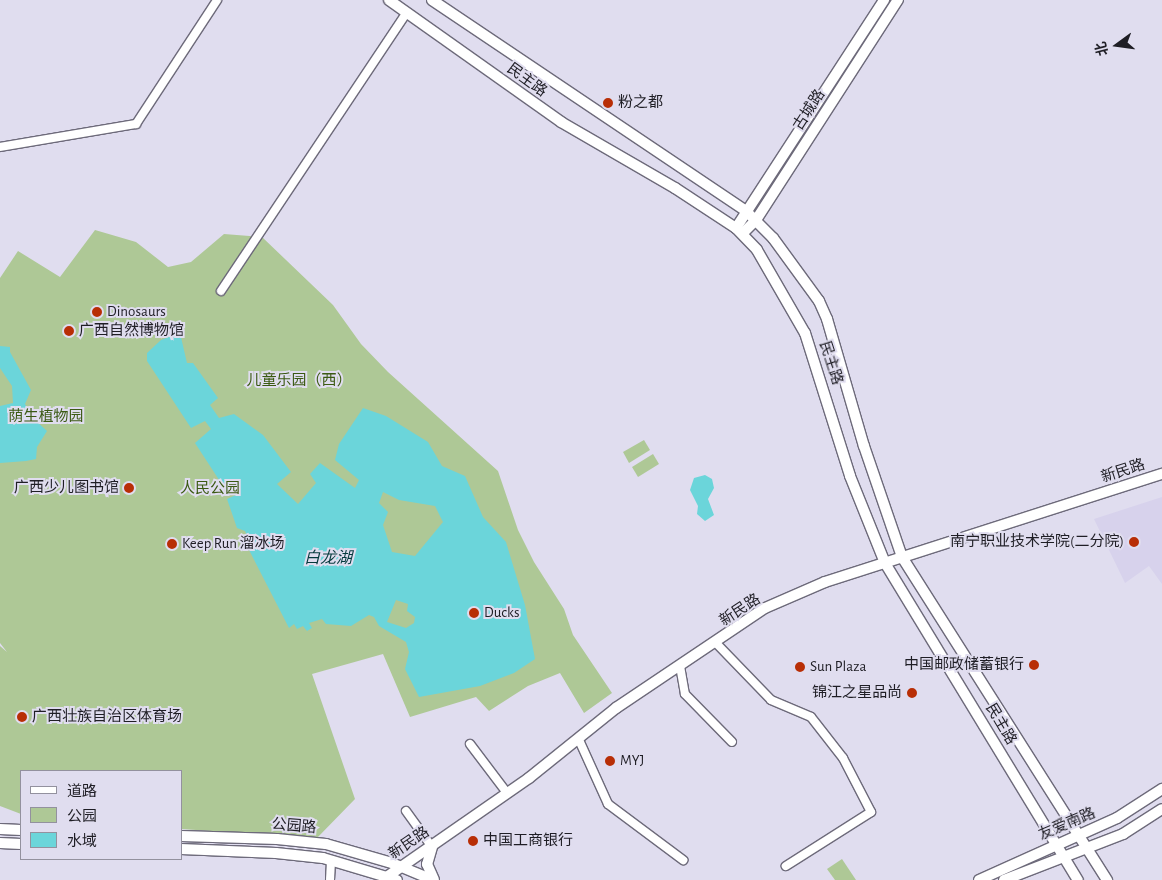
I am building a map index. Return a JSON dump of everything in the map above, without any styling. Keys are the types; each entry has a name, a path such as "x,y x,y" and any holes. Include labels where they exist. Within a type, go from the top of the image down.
{"main road":[{"name":"民主路","path":"390,0 561,122 675,188 740,231 767,266 805,333 850,476 885,563 1078,880"},
{"name":"民主路","path":"432,0 747,212 756,220 806,283 827,319 864,446 902,557 1077,836 1107,880"},
{"name":"古城路","path":"740,231 747,212 884,0"},
{"name":"古城路","path":"740,231 756,220 898,0"},
{"name":"新民路","path":"392,878 401,867 507,794 579,740 616,708 716,643 765,608 825,582 1162,474"},
{"name":"友爱南路","path":"979,880 1118,818 1162,789"},
{"name":"友爱南路","path":"1004,880 1123,834 1162,809"},
{"path":"0,829 20,830"},
{"name":"公园路","path":"182,836 277,839 326,844 401,867 434,880"},
{"path":"0,843 20,844"},
{"path":"432,847 428,864 434,880"},
{"name":"公园路","path":"182,850 276,853 330,860 392,878"}],"street":[{"path":"0,147 136,124 217,0"},
{"path":"220,291 407,12"},
{"path":"716,643 771,700 811,718 843,758 871,812 786,866"},
{"path":"680,666 685,694 732,742"},
{"path":"579,740 608,804 682,860"},
{"path":"470,744 507,794"},
{"path":"406,811 432,847"},
{"path":"330,860 330,880"}],"shaded area":[{"name":"南宁职业技术学院(二分院)","path":"1162,497 1162,584 1149,566 1125,583 1094,519"}],"green space":[{"name":"人民公园","path":"95,230 136,242 168,267 191,262 224,234 262,237 333,305 361,344 388,372 498,471 518,530 534,562 564,609 573,635 612,693 584,713 560,673 528,686 489,711 476,697 410,717 383,654 312,674 355,799 317,838 182,829 182,770 20,770 20,814 0,806 0,646 7,652 0,643 0,278 18,251 60,277"},
{"path":"644,440 650,450 629,463 623,452"},
{"path":"653,454 659,464 638,477 632,467"},
{"path":"842,859 856,880 835,880 827,869"}],"water":[{"name":"白龙湖","path":"180,333 187,363 193,363 218,398 210,405 219,418 234,414 263,435 291,472 277,484 298,504 316,483 310,474 320,463 355,488 359,480 335,460 339,444 363,408 386,416 428,442 442,466 465,476 483,517 506,542 525,605 535,659 514,673 480,686 419,697 405,669 409,652 406,642 379,626 374,617 369,615 351,626 326,624 322,619 309,623 312,628 307,631 303,626 297,629 294,624 289,628 248,548 249,539 245,531 237,528 227,499 238,494 234,486 225,489 195,443 211,429 205,421 191,428 147,361 147,353 161,340","holes":["383,492 399,500 435,506 443,522 415,556 392,552 383,525 388,512 379,503","396,600 408,604 407,611 415,617 414,623 406,628 387,622"]},
{"path":"0,346 10,347 10,352 31,390 25,404 34,419 47,431 37,447 36,459 0,463 0,406 13,403 12,386 0,368"},
{"path":"705,475 712,479 714,488 708,499 714,515 705,521 697,514 698,506 690,490 694,478"}],"place":[{"name":"粉之都","path":"608,103"},
{"name":"Dinosaurs","path":"97,312"},
{"name":"广西自然博物馆","path":"69,331"},
{"name":"广西少儿图书馆","path":"129,488"},
{"name":"南宁职业技术学院(二分院)","path":"1134,542"},
{"name":"Keep Run 溜冰场","path":"172,544"},
{"name":"Ducks","path":"474,613"},
{"name":"中国邮政储蓄银行","path":"1034,665"},
{"name":"Sun Plaza","path":"800,667"},
{"name":"锦江之星品尚","path":"912,693"},
{"name":"广西壮族自治区体育场","path":"22,717"},
{"name":"MYJ","path":"610,761"},
{"name":"中国工商银行","path":"473,841"}],"park label":[{"name":"儿童乐园（西）","path":"299,381"},
{"name":"荫生植物园","path":"46,417"}]}
